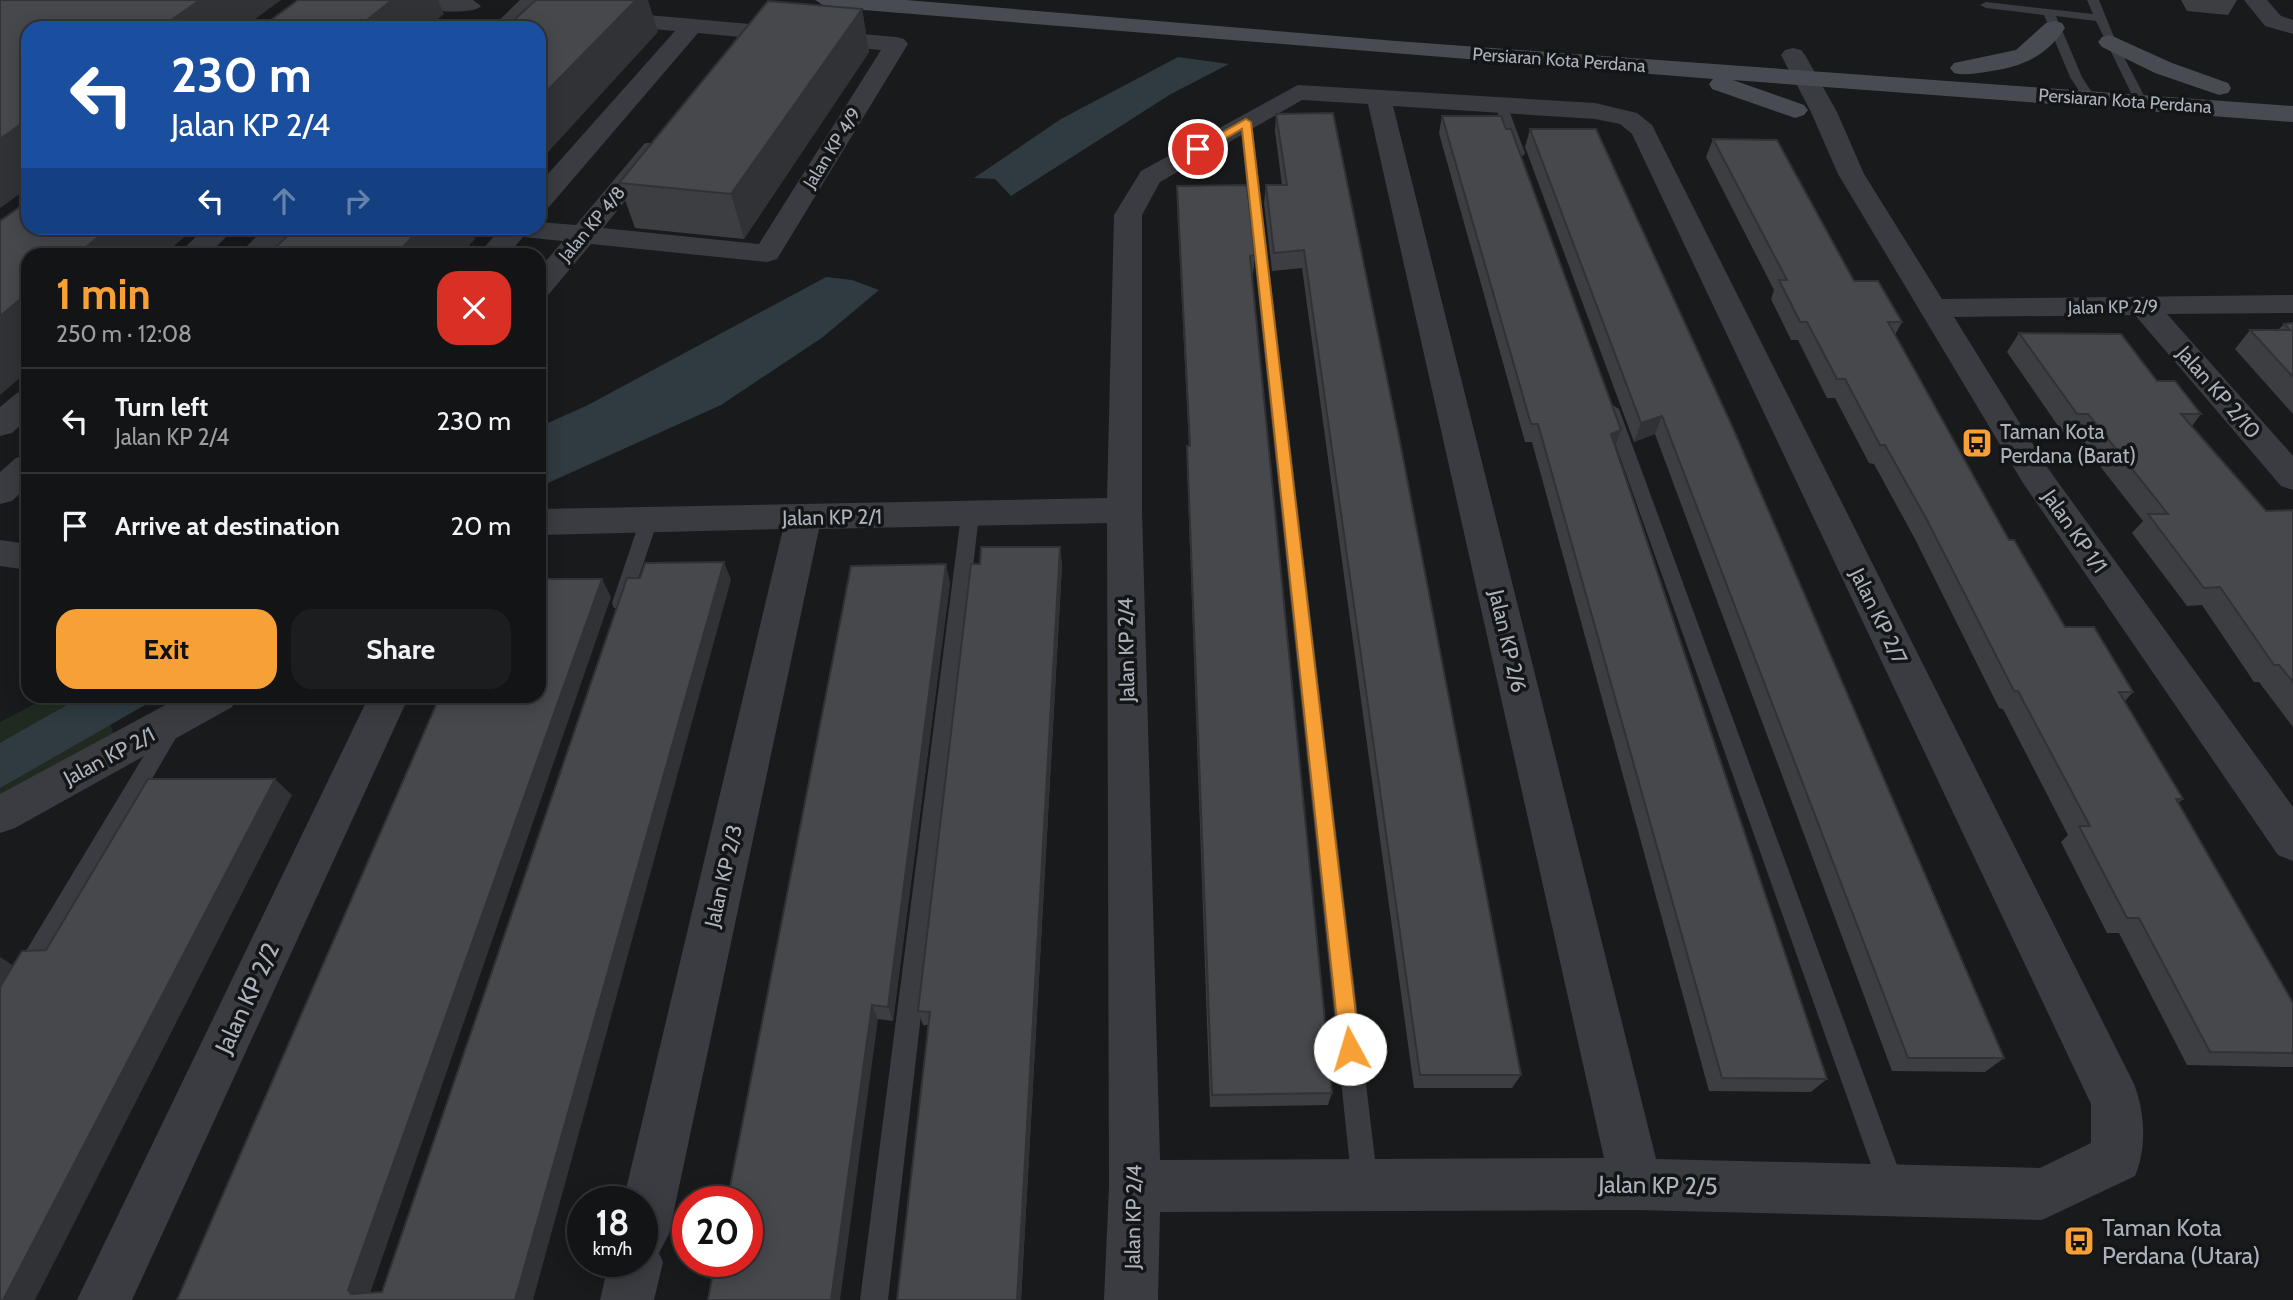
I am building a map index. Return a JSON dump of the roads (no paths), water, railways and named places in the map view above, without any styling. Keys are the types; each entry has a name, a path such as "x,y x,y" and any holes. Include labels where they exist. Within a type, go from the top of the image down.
{"street":[{"path":"400,0 470,6 453,21"},
{"path":"510,21 533,0"},
{"name":"Persiaran Kota Perdana","path":"826,0 923,4 1396,48 1680,68 1771,64 1793,55 2293,94"},
{"name":"Persiaran Kota Perdana","path":"1050,0 1771,64 1806,78 2293,114"},
{"path":"2255,0 2273,21 2293,27"},
{"path":"546,25 557,14 752,31"},
{"path":"1962,68 2023,58 2041,47 2052,20"},
{"path":"546,193 692,26"},
{"path":"734,52 752,31"},
{"name":"Jalan KP 4/9","path":"584,234 767,253 896,44 752,31"},
{"path":"2110,41 2173,74 2219,88"},
{"name":"Jalan KP 1/1","path":"1793,55 1851,174 2035,475 2293,842"},
{"name":"Jalan KP 1/1","path":"1771,64 1795,110 1851,174"},
{"path":"1680,68 1795,110"},
{"name":"Jalan KP 2/4","path":"1131,1300 1135,1186 1124,510 1128,215 1150,177 1298,92 1379,97"},
{"path":"1379,97 1501,105"},
{"name":"Jalan KP 2/6","path":"1379,97 1636,1184"},
{"name":"Jalan KP 2/7","path":"1501,105 1594,111 1628,118 1643,130 2116,1102"},
{"name":"Jalan KP 4/8","path":"546,280 672,127"},
{"path":"546,231 584,234"},
{"path":"199,248 213,235"},
{"path":"260,248 274,235"},
{"path":"499,248 511,235"},
{"name":"Jalan KP 2/9","path":"1933,308 2293,304"},
{"name":"Jalan KP 2/10","path":"2144,307 2293,478"},
{"path":"0,425 21,406"},
{"path":"0,446 21,449"},
{"path":"0,492 21,472"},
{"path":"0,501 21,505"},
{"name":"Jalan KP 2/1","path":"546,522 1124,510"},
{"name":"Jalan KP 2/3","path":"653,1186 804,517"},
{"path":"0,553 21,556"},
{"name":"Jalan KP 2/1","path":"0,815 206,703"},
{"name":"Jalan KP 2/2","path":"104,1300 386,703"},
{"name":"Jalan KP 2/5","path":"1135,1186 1636,1184 2042,1194 2118,1158 2116,1102"},
{"path":"627,1300 632,1277"}],"lane":[{"path":"2045,0 2076,77 2090,99"},
{"path":"2093,0 2129,81 2142,103"},
{"path":"1986,5 2052,20 2100,18"},
{"path":"1501,105 1524,170"},
{"path":"1246,122 1365,1185"},
{"path":"1605,393 1893,1190"},
{"path":"874,1300 970,515"},
{"path":"613,626 649,520"},
{"path":"0,1016 176,720"}],"place":[{"name":"Taman Kota Perdana (Barat)","path":"1977,443"},
{"name":"Taman Kota Perdana (Utara)","path":"2079,1241"}]}
